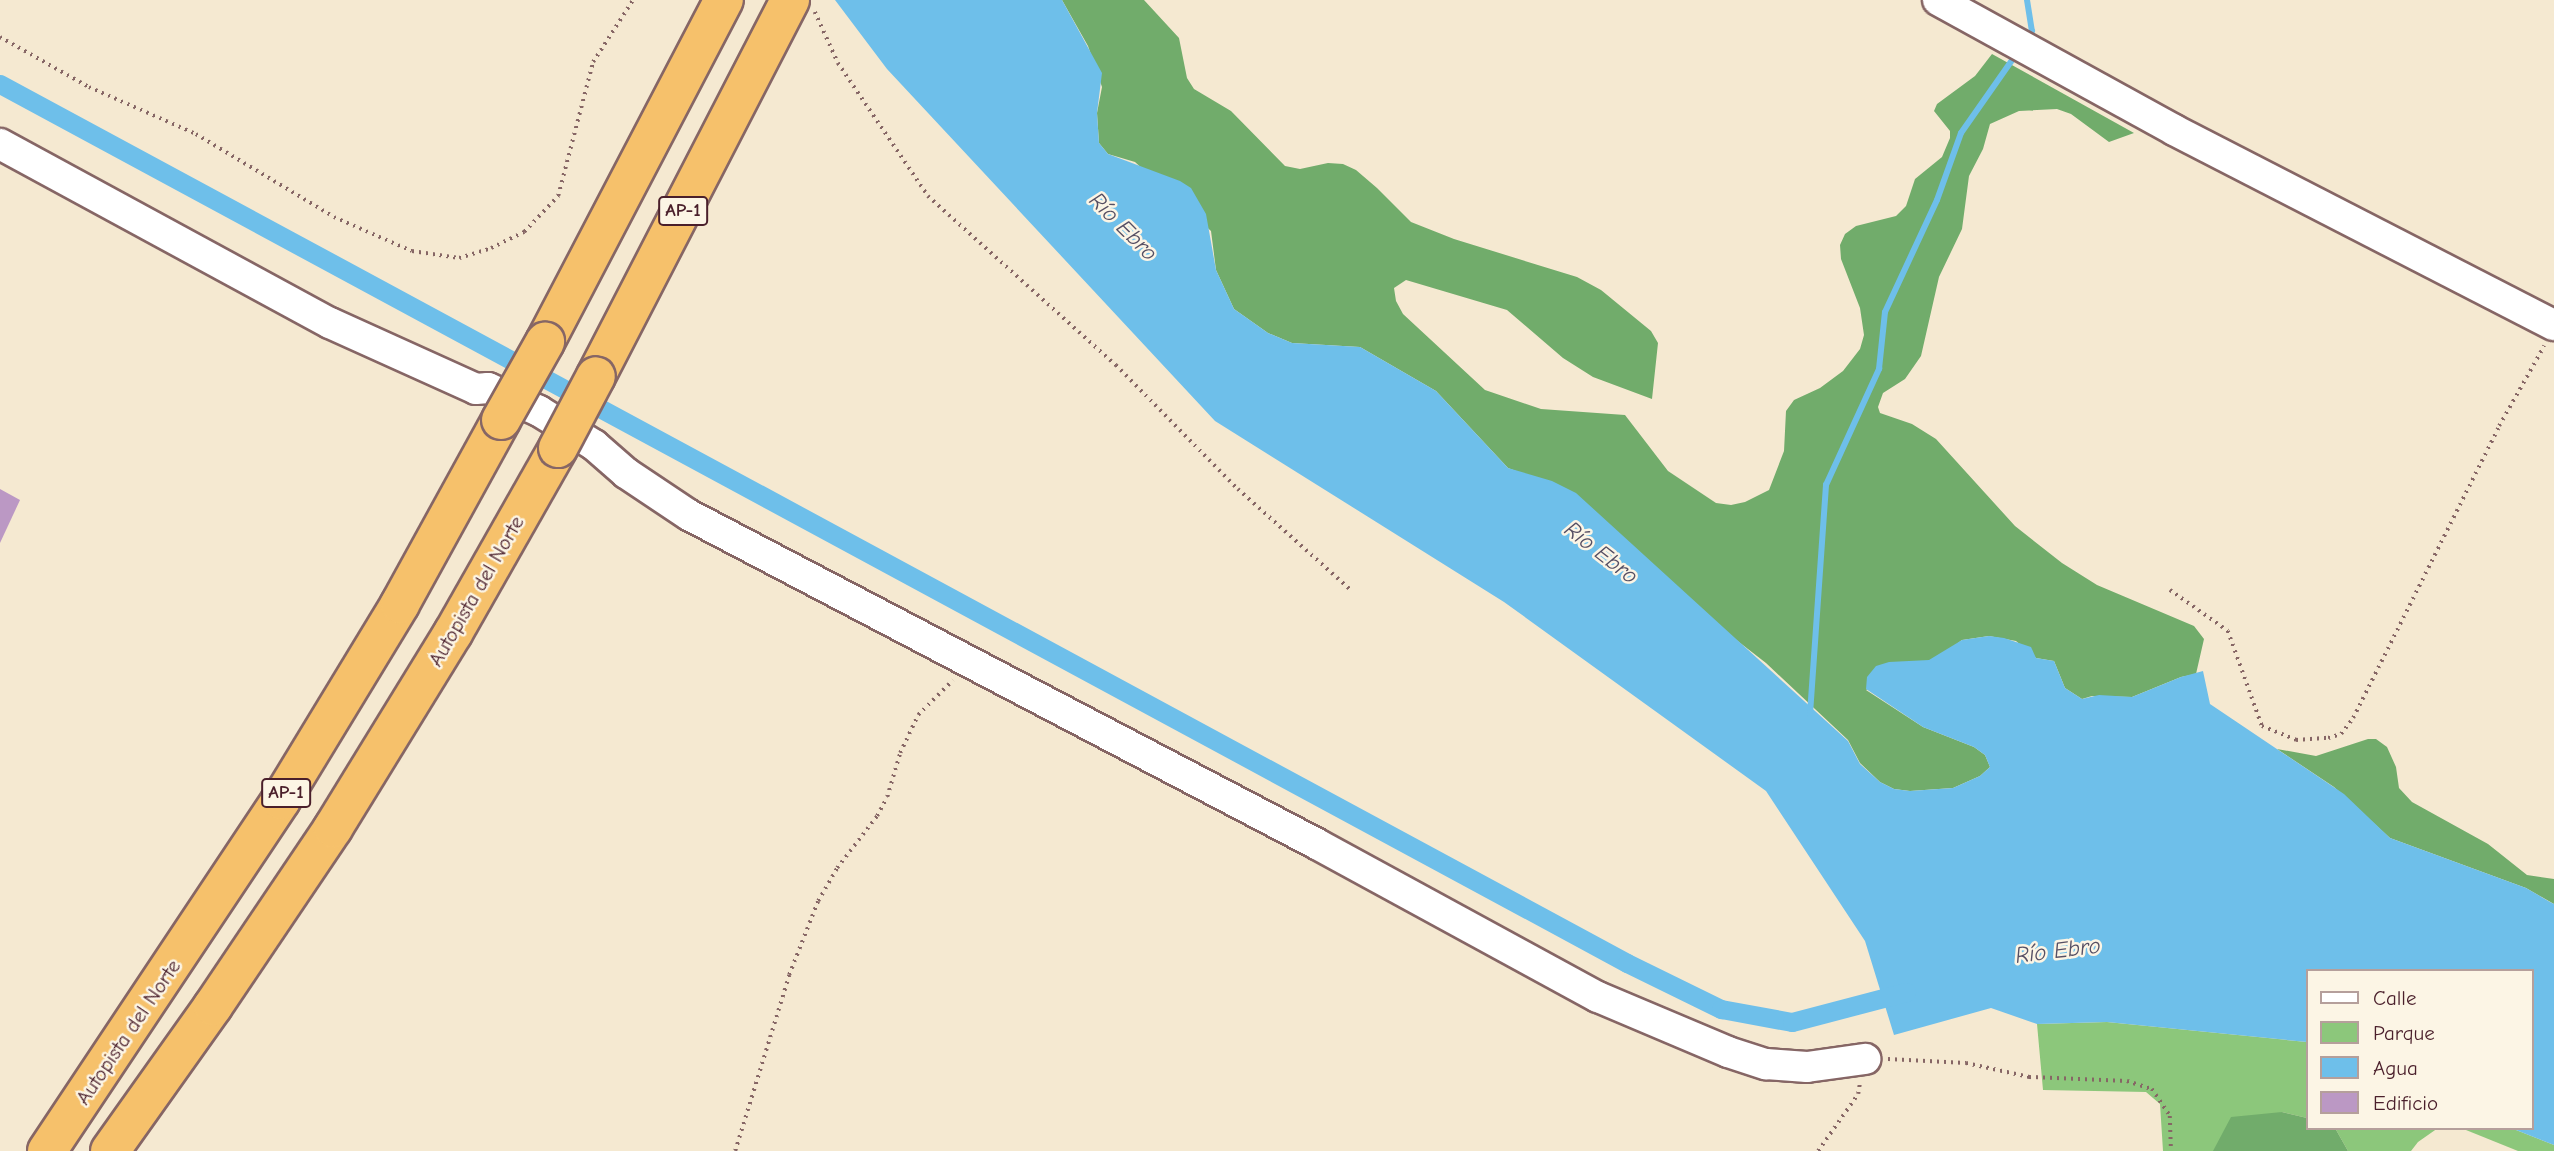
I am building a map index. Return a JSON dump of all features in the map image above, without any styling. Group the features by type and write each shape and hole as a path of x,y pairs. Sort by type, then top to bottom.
{"highway":[{"name":"Autopista del Norte","path":"110,1151 213,1006 333,828 453,633 558,448 769,46 801,3"},
{"name":"Autopista del Norte","path":"47,1151 281,800 400,604 545,342 719,12"}],"street":[{"path":"1938,0 2551,333"},
{"path":"0,144 330,323 476,388 488,388 539,411 594,445 626,473 689,515 1317,844 1598,997 1728,1052 1766,1064 1807,1067 1865,1059"}],"path":[{"path":"0,37 89,87 196,134 334,217 412,251 459,258 491,248 524,232 558,196 593,62 633,0"},
{"path":"801,3 928,196 1116,365 1238,489 1352,592"},
{"path":"2170,590 2228,631 2262,726 2296,740 2328,738 2341,734 2353,719 2499,426 2551,333"},
{"path":"735,1151 789,975 818,901 837,867 877,816 887,797 900,753 918,715 969,664"},
{"path":"1818,1151 1858,1094 1865,1059 1966,1063 2029,1077 2127,1082 2152,1089 2170,1116 2171,1151"}],"green space":[{"path":"1062,0 1144,0 1179,38 1187,78 1194,89 1231,111 1285,166 1300,169 1328,163 1343,164 1356,170 1411,222 1454,239 1577,277 1601,290 1651,331 1658,343 1652,399 1593,377 1563,358 1507,310 1406,280 1394,288 1396,301 1403,314 1485,390 1541,409 1625,415 1668,471 1716,503 1731,505 1745,502 1769,490 1784,451 1786,411 1794,400 1820,388 1843,371 1860,349 1864,335 1860,308 1841,259 1840,245 1845,234 1856,226 1896,216 1906,206 1915,179 1942,157 1950,131 1934,111 1937,104 1975,76 1992,54 2134,133 2109,142 2071,114 2057,109 2019,111 1990,124 1983,149 1969,176 1962,229 1939,277 1921,356 1905,379 1883,393 1878,407 1880,413 1912,424 1936,439 2015,526 2062,563 2097,585 2194,626 2204,639 2196,674 2181,677 2132,697 2092,696 2082,699 2065,688 2054,661 2036,658 2016,641 1989,636 1962,640 1941,656 1866,690 1923,727 1974,747 1985,755 1990,767 1980,776 1953,788 1910,791 1894,789 1880,782 1860,763 1848,740 1766,663 1521,473 1508,468 1436,391 1360,347 1292,343 1268,333 1234,309 1216,270 1211,231 1135,162 1108,154 1099,143 1097,113 1102,87 1088,46"},
{"path":"2368,739 2376,739 2387,747 2396,767 2399,788 2412,802 2488,844 2527,875 2554,879 2554,904 2526,888 2390,838 2334,787 2277,749 2316,756"},
{"path":"2107,1022 2306,1042 2306,1118 2282,1112 2214,1151 2163,1151 2160,1104 2146,1092 2043,1090 2037,1024"},
{"path":"2282,1112 2306,1118 2306,1130 2336,1130 2348,1151 2213,1151 2231,1117"},
{"path":"2336,1130 2435,1130 2418,1142 2411,1151 2348,1151"},
{"path":"2466,1130 2516,1130 2554,1145 2554,1151 2518,1151"}],"water":[{"name":"Río Ebro","path":"835,0 1062,0 1102,73 1097,113 1099,143 1108,154 1180,181 1191,188 1206,214 1216,270 1234,309 1268,333 1292,343 1360,347 1436,391 1508,468 1552,481 1576,493 1848,741 1860,764 1880,782 1894,789 1910,791 1953,788 1980,776 1990,767 1985,755 1974,747 1923,727 1866,689 1867,677 1876,666 1889,662 1929,660 1962,640 1989,636 2031,647 2036,658 2054,661 2065,688 2082,699 2099,695 2132,697 2203,671 2210,704 2344,794 2390,838 2526,888 2554,904 2554,1145 2516,1130 2533,1130 2533,969 2306,969 2306,1042 2107,1022 2037,1024 1991,1008 1894,1035 1865,941 1766,791 1504,602 1215,421 887,69"}],"building":[{"path":"0,489 20,500 0,543"}],"waterway":[{"path":"2027,0 2032,31 2027,38"},
{"path":"1810,714 1826,485 1879,369 1885,312 1937,200 1961,133 2017,53"},
{"path":"0,84 1627,963 1721,1009 1792,1022 1906,992"}]}
